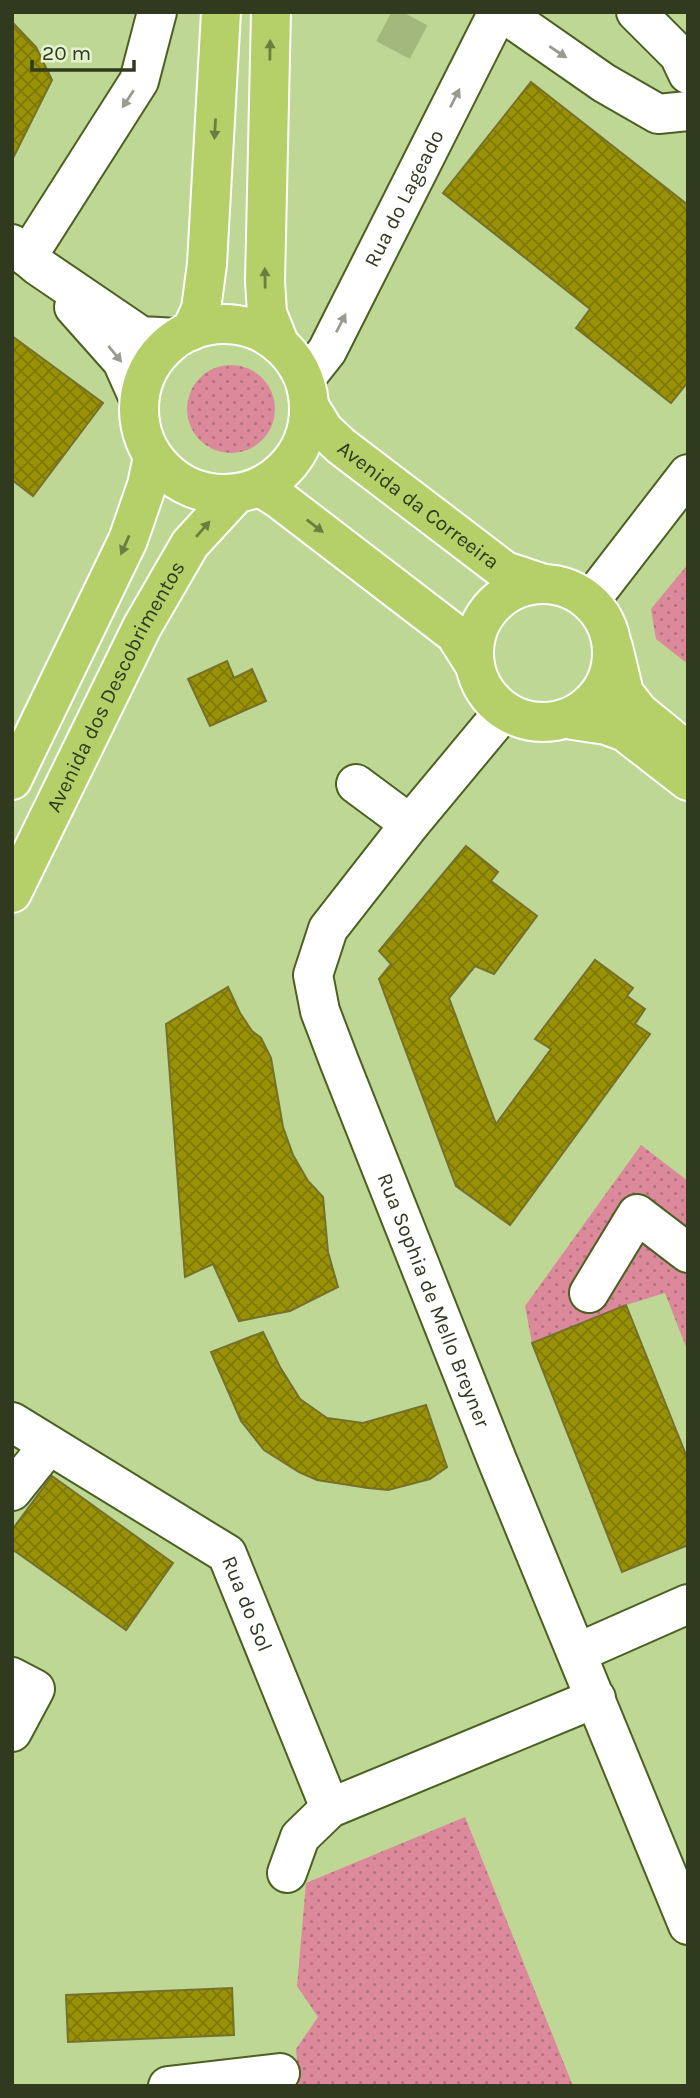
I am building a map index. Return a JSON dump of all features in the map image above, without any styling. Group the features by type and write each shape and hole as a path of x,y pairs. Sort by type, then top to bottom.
{"main road":[{"path":"184,335 201,309 207,264 221,12"},
{"path":"271,12 265,281 267,313 279,344"},
{"path":"213,324 237,325 259,331 279,344 294,360 307,393 306,431 297,454 280,473 248,490 212,494 189,487 169,475 153,457 144,439 140,419 139,399 146,376 159,355 184,335 213,324"},
{"name":"Avenida da Correeira","path":"307,393 324,430 332,438 505,572 541,583"},
{"path":"12,780 128,540 147,485 153,457"},
{"path":"248,490 279,499 455,634 474,664 485,691 504,711 519,719 536,723 566,719 606,725 625,732 688,781"},
{"name":"Avenida dos Descobrimentos","path":"12,893 142,627 190,544 248,490"},
{"path":"474,664 476,633 485,615 501,598 524,586 541,583 578,592 590,601 603,617 612,640 624,693 639,712 688,752"},
{"path":"566,719 583,711 602,690 612,668 612,640"}],"street":[{"path":"26,256 139,81 157,12"},
{"path":"500,12 604,83 658,114 688,111"},
{"name":"Rua do Lageado","path":"307,393 500,12"},
{"path":"636,12 679,55 688,74"},
{"path":"26,256 141,336 184,335"},
{"path":"26,256 122,361 139,399"},
{"path":"590,601 688,474"},
{"name":"Rua Sophia de Mello Breyner","path":"504,711 410,824 328,929 313,975 320,1011 339,1061 497,1460 688,1925"},
{"path":"356,784 410,824"},
{"path":"589,1293 636,1214 688,1253"},
{"name":"Rua do Sol","path":"12,1422 227,1554 330,1808"},
{"path":"12,1491 49,1444"},
{"path":"577,1653 688,1604"},
{"path":"12,1676 35,1689 12,1732"},
{"path":"287,1873 300,1837 330,1808 596,1698"},
{"path":"168,2086 280,2073"}],"shaded area":[{"path":"231,365 248,369 262,378 271,392 275,409 271,426 262,440 248,449 231,453 214,449 200,440 191,426 187,409 191,392 200,378 214,369"},
{"path":"688,564 688,664 656,639 651,609"},
{"path":"641,1145 688,1181 688,1352 665,1293 626,1305 532,1343 525,1306"},
{"path":"465,1817 573,2086 299,2086 296,2049 318,2017 297,1986 306,1883"}],"building":[{"path":"12,22 36,47 52,80 12,160"},
{"path":"531,82 688,205 688,382 671,403 576,328 590,309 443,193"},
{"path":"12,336 103,403 33,496 12,480"},
{"path":"227,661 234,678 252,669 266,701 210,726 188,679"},
{"path":"466,846 498,872 491,881 537,916 494,974 475,966 449,998 496,1124 551,1049 535,1039 595,960 633,988 627,996 645,1009 635,1024 650,1034 510,1225 456,1186 379,979 391,964 379,951"},
{"path":"228,987 240,1013 252,1031 261,1038 271,1058 283,1127 293,1155 308,1181 323,1197 328,1252 338,1287 290,1311 239,1321 213,1264 185,1277 166,1024"},
{"path":"626,1305 688,1460 688,1545 622,1572 532,1343"},
{"path":"263,1332 300,1399 327,1418 363,1423 426,1405 447,1467 430,1479 388,1490 317,1480 264,1450 241,1421 211,1352"},
{"path":"52,1476 173,1563 126,1630 12,1549 12,1530"},
{"path":"232,1988 234,2035 68,2042 66,1995"}],"tunnel":[{"path":"393,50 413,12"}]}
